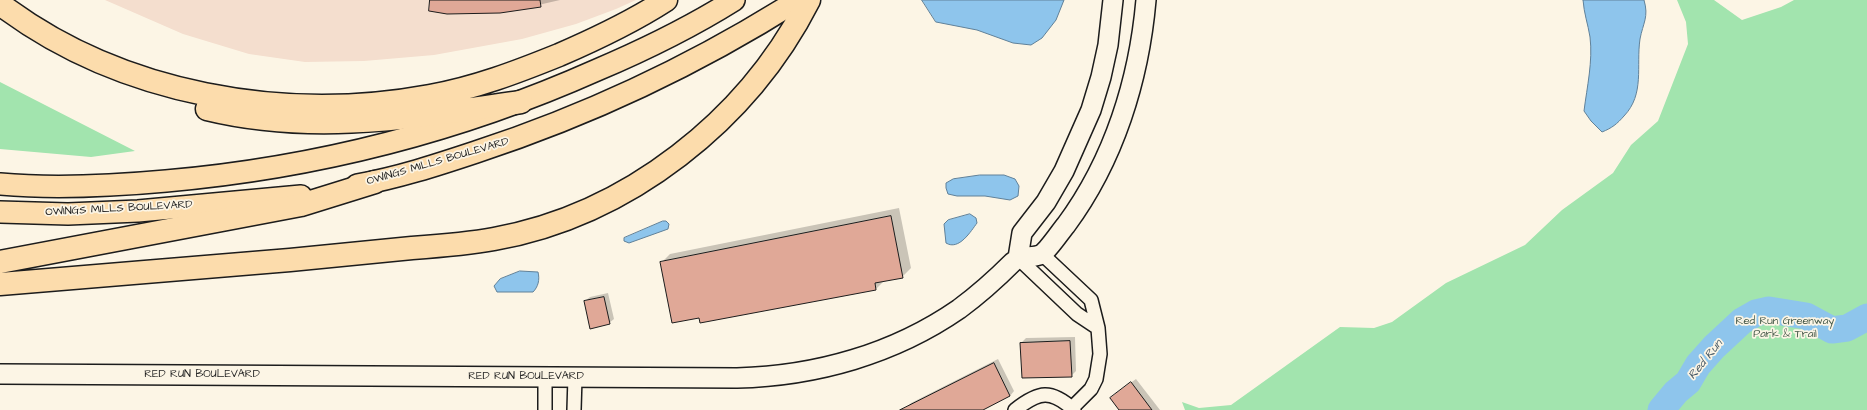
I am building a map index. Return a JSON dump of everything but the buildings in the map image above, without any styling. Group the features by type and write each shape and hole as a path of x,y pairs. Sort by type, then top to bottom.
{"highway":[{"path":"0,4 43,32 70,47 137,75 203,93 235,99 272,104 332,106 393,102 430,96 504,76 604,35 648,12 666,0"},
{"path":"0,284 470,243 522,233 552,223 601,203 623,191 663,167 690,147 735,104 761,75 809,0"},
{"path":"0,18 25,36 117,82 177,102 243,116 312,123 340,123 393,120 522,102"},
{"path":"0,262 301,205 375,182"}],"main road":[{"path":"0,184 89,186 208,177 327,158 410,138 522,102 580,78 657,42 734,0"},
{"name":"OWINGS MILLS BOULEVARD","path":"0,212 68,214 138,211 293,197 375,182 517,139 612,100 713,50 798,0"},
{"path":"1113,0 1108,45 1101,77 1091,110 1064,171 1046,202 1022,233 1018,258 1042,254 1083,200 1110,146 1121,119 1136,68 1142,39 1146,0"},
{"name":"RED RUN BOULEVARD","path":"0,374 758,378 794,374 832,366 874,353 929,328 974,297 1018,258"}],"street":[{"path":"1015,410 1026,401 1043,394 1051,394 1057,397 1072,409 1091,389 1096,379 1100,354 1098,328 1091,300 1042,254"},
{"path":"1018,258 1077,314 1098,328"},
{"path":"545,377 545,410"},
{"path":"574,410 575,377"}],"shaded area":[{"path":"105,0 636,0 576,24 522,39 434,55 364,61 305,62 249,54 183,34"}],"green space":[{"name":"Red Run Greenway Park & Trail","path":"1677,0 1714,0 1742,20 1781,7 1794,0 1867,0 1867,410 1185,410 1182,402 1199,408 1231,405 1340,327 1374,328 1392,322 1446,283 1525,245 1562,210 1613,173 1631,145 1658,121 1688,44 1686,22"},
{"path":"0,82 135,151 91,157 0,149"}],"water":[{"path":"922,0 1064,0 1056,20 1042,38 1031,45 1013,43 977,30 936,22"},
{"path":"1583,0 1644,0 1646,11 1640,39 1638,79 1635,98 1631,107 1617,124 1602,132 1584,111 1591,46"},
{"path":"980,175 1004,175 1015,179 1019,186 1018,196 1010,200 985,196 957,196 948,194 946,183 953,179"},
{"path":"970,214 976,218 977,223 968,235 960,242 955,244 951,245 946,243 944,224 948,220"},
{"path":"666,221 669,224 668,229 629,243 624,241 624,238"},
{"path":"520,271 538,272 538,283 533,292 497,292 494,286 500,279"}],"waterway":[{"name":"Red Run","path":"1661,410 1676,392 1688,382 1698,365 1714,347 1742,321 1756,313 1769,310 1806,316 1832,330 1847,328 1867,317"}]}
